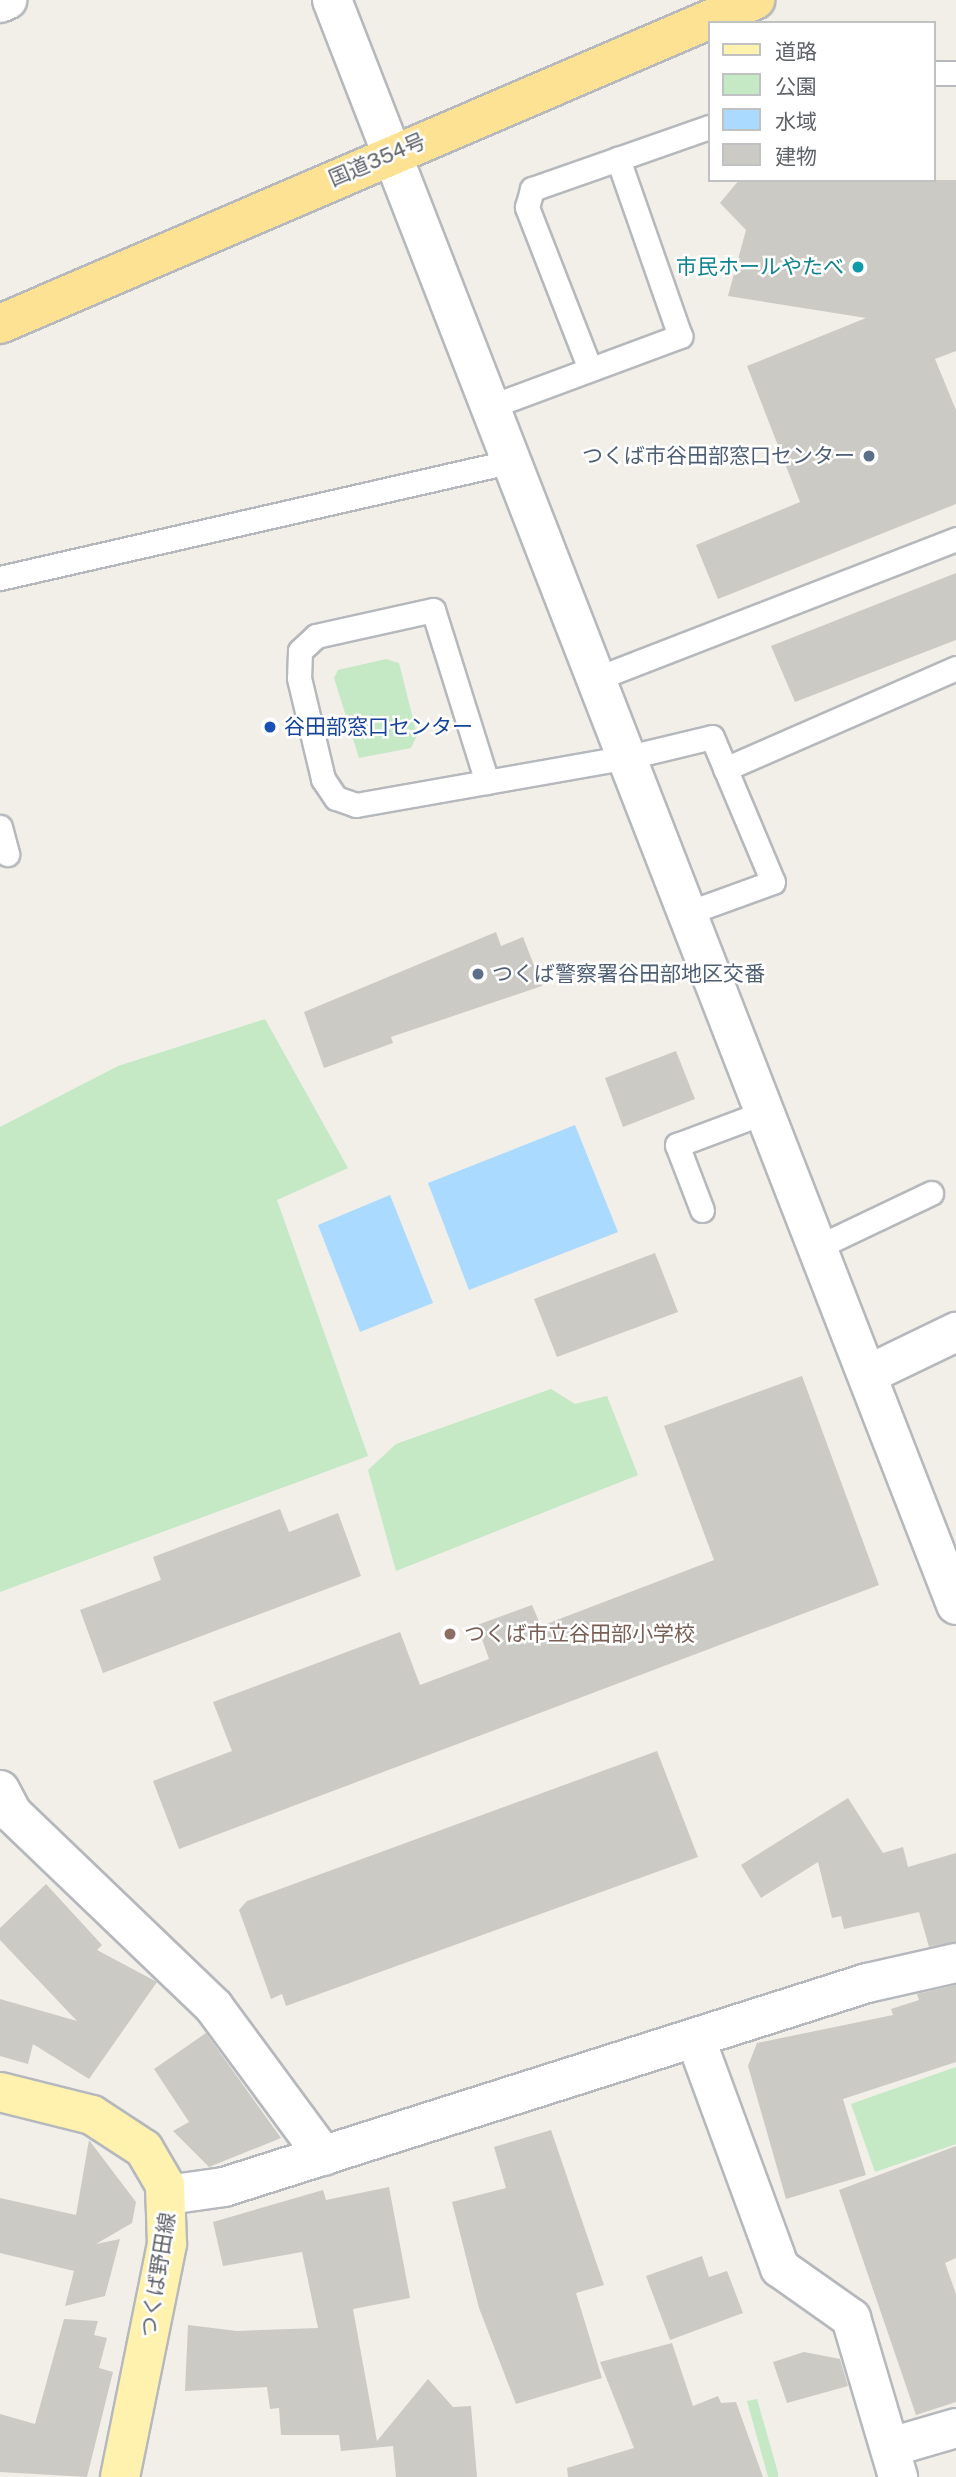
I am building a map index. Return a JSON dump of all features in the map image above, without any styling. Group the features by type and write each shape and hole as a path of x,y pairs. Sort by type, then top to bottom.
{"highway":[{"name":"国道354号","path":"0,324 393,153 755,0"}],"main road":[{"name":"つくば野田線","path":"0,2092 92,2115 126,2135 152,2160 168,2195 164,2265 120,2477"}],"street":[{"path":"0,3 7,0"},
{"path":"332,0 768,1111 956,1605"},
{"path":"869,1374 956,1332"},
{"path":"0,1790 13,1814 214,2007 324,2156"},
{"path":"168,2195 224,2187 696,2040 867,1983 956,1963"},
{"path":"696,2040 780,2268 851,2318 895,2462 956,2428"}],"lane":[{"path":"935,73 956,73"},
{"path":"590,369 527,207 533,189 708,127"},
{"path":"492,406 680,336 618,159"},
{"path":"0,578 513,461"},
{"path":"598,678 956,539"},
{"path":"487,782 433,610 316,636 300,651 299,678 323,779 336,797 356,805 487,782 629,757 712,737 773,882 690,912"},
{"path":"725,769 956,668"},
{"path":"0,827 7,854"},
{"path":"702,1210 677,1145 768,1111"},
{"path":"820,1246 931,1193"}],"green space":[{"path":"386,659 399,663 417,735 411,748 359,758 334,678 338,670"},
{"path":"265,1019 348,1168 277,1200 368,1456 0,1592 0,1127 118,1066"},
{"path":"551,1389 575,1404 607,1396 638,1475 396,1571 368,1470 396,1444"},
{"path":"956,2067 956,2144 875,2172 851,2104"},
{"path":"757,2399 778,2477 768,2477 747,2401"}],"water":[{"path":"575,1125 618,1232 469,1290 428,1183"},
{"path":"390,1195 433,1303 360,1332 318,1225"}],"building":[{"path":"956,180 956,351 935,359 956,410 956,504 718,599 696,545 800,502 747,366 866,318 728,296 746,230 720,203 737,182"},
{"path":"956,573 956,640 795,702 771,646"},
{"path":"496,932 501,946 523,937 542,986 391,1037 393,1043 324,1068 304,1012"},
{"path":"676,1051 695,1099 623,1127 605,1078"},
{"path":"655,1253 678,1312 557,1357 534,1299"},
{"path":"802,1376 879,1585 179,1849 153,1781 232,1751 213,1702 400,1632 420,1685 489,1659 477,1625 532,1605 541,1626 714,1560 664,1426"},
{"path":"280,1509 289,1532 338,1513 361,1576 103,1673 80,1610 161,1580 153,1557"},
{"path":"657,1751 698,1857 286,2006 282,1994 271,1999 239,1910 247,1901"},
{"path":"848,1798 883,1853 903,1847 908,1867 956,1853 956,1942 929,1947 919,1912 844,1929 841,1916 832,1918 818,1862 761,1898 741,1865"},
{"path":"46,1884 102,1945 97,1950 157,1982 89,2079 33,2044 28,2064 0,2056 0,1999 77,2021 0,1940 0,1928"},
{"path":"956,1985 956,2062 843,2099 866,2175 786,2199 748,2066 757,2043 893,2015 891,2009 919,2000 917,1994"},
{"path":"206,2033 281,2138 209,2167 173,2131 189,2122 154,2069"},
{"path":"551,2130 604,2285 576,2293 602,2378 516,2404 479,2308 452,2202 506,2188 494,2147"},
{"path":"89,2140 136,2202 132,2223 96,2244 120,2239 105,2296 65,2306 74,2271 0,2253 0,2198 76,2215"},
{"path":"956,2146 956,2258 945,2263 956,2294 956,2402 916,2415 839,2190"},
{"path":"389,2187 410,2298 353,2309 377,2441 428,2379 453,2407 471,2406 477,2477 396,2477 393,2446 341,2451 339,2435 281,2435 279,2408 270,2409 267,2387 185,2391 188,2325 237,2331 318,2328 302,2252 223,2266 213,2222 323,2190 326,2200"},
{"path":"702,2256 709,2277 727,2271 743,2313 670,2340 646,2276"},
{"path":"64,2319 98,2321 94,2335 107,2338 99,2368 113,2372 87,2477 0,2472 0,2414 35,2424"},
{"path":"672,2343 693,2406 718,2396 721,2403 736,2402 763,2477 568,2477 567,2468 634,2448 600,2362"},
{"path":"804,2352 840,2359 848,2386 787,2403 773,2362"}],"place":[{"name":"市民ホールやたべ","path":"858,267"},
{"name":"つくば市谷田部窓口センター","path":"869,456"},
{"name":"谷田部窓口センター","path":"270,727"},
{"name":"つくば警察署谷田部地区交番","path":"478,974"},
{"name":"つくば市立谷田部小学校","path":"450,1634"}]}
